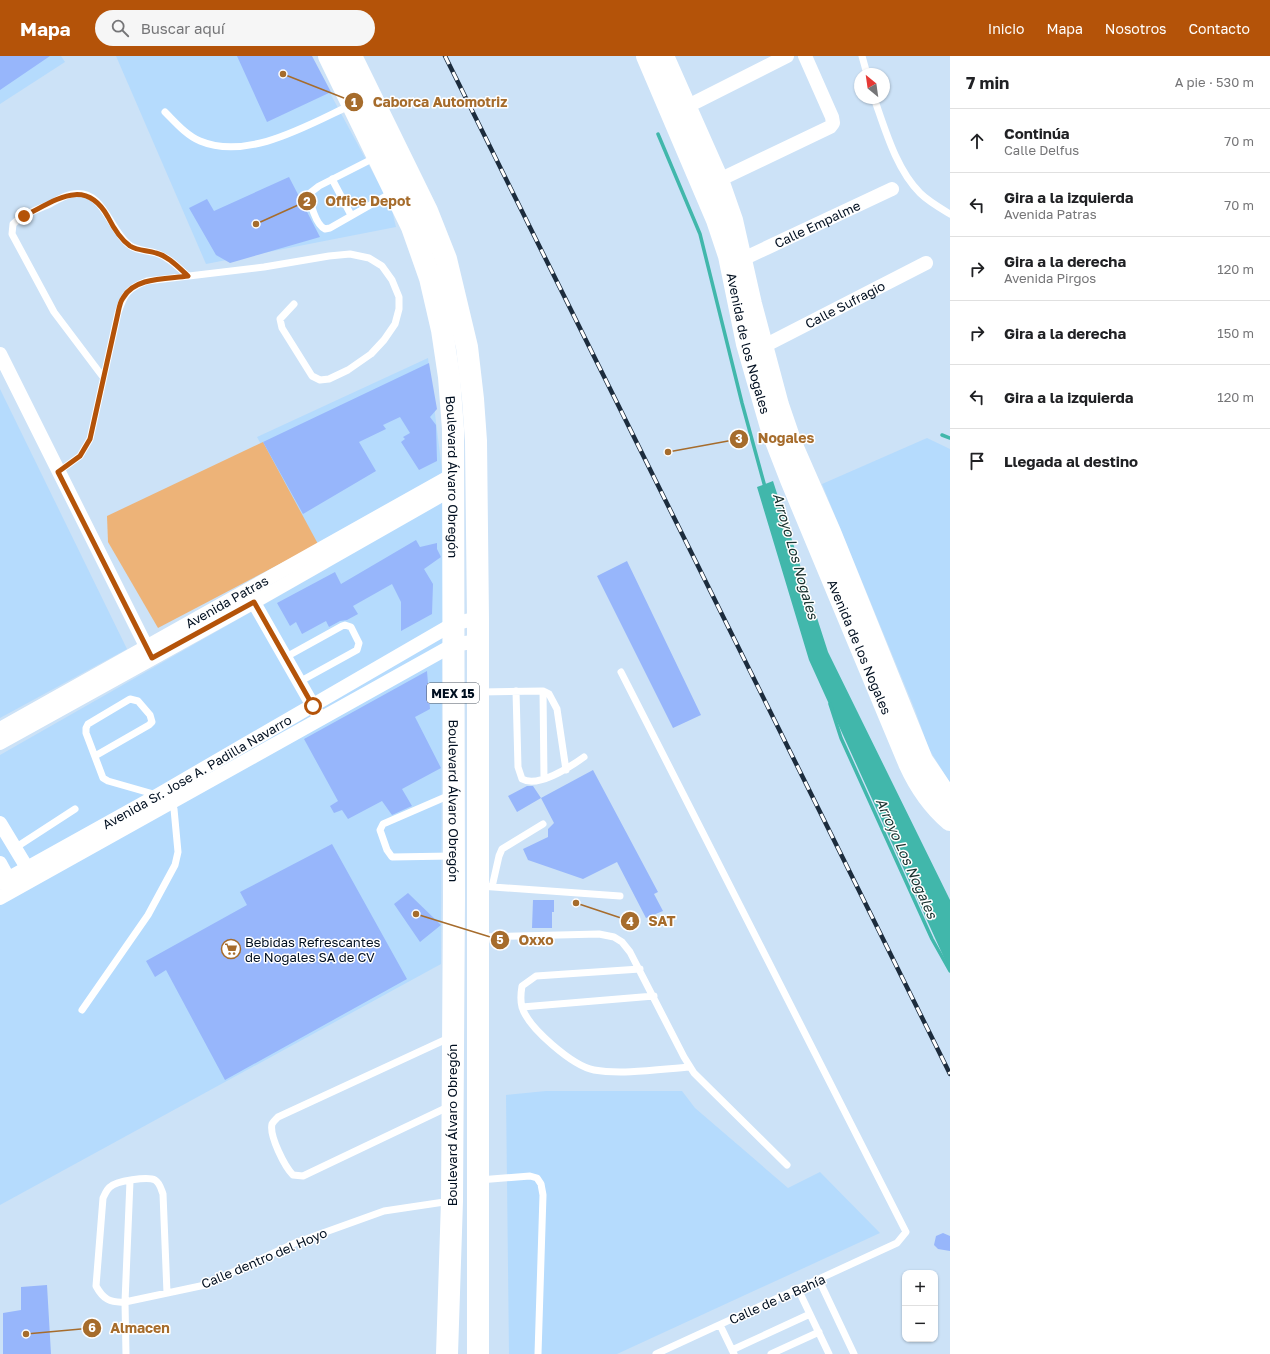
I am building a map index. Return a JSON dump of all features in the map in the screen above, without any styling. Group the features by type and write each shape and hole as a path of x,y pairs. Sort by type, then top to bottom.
{"highway":[{"name":"Boulevard Álvaro Obregón","path":"329,56 415,234 430,278 442,330 449,377 454,429 453,1104 452,1201 447,1354"},
{"name":"Boulevard Álvaro Obregón","path":"351,56 427,211 446,258 467,347 476,441 478,798 485,886 478,930 478,1354"},
{"path":"478,798 472,822 466,836 453,856 465,875 470,888 478,930"}],"main road":[{"name":"Avenida de los Nogales","path":"646,56 716,220 728,256 746,344 757,386 790,480 908,764 917,782 941,814 950,821"},
{"name":"Avenida de los Nogales","path":"664,56 719,180 733,220 779,405 792,443 831,532 923,760 950,800"}],"street":[{"path":"686,107 787,56"},
{"path":"719,180 826,130 833,123 830,112 804,56"},
{"name":"Calle Empalme","path":"743,260 892,189"},
{"name":"Calle Sufragio","path":"764,346 926,263"},
{"path":"1,359 149,653"},
{"name":"Avenida Patras","path":"0,743 149,653 454,481"},
{"path":"251,596 320,719"},
{"name":"Avenida Sr. Jose A. Padilla Navarro","path":"0,898 8,884 31,874 172,802 320,719 478,618"},
{"name":"Avenida Sr. Jose A. Padilla Navarro","path":"31,874 158,795 313,706 453,635 478,641"},
{"name":"Avenida Patras","path":"0,729 149,653"},
{"path":"0,823 31,874"},
{"path":"0,863 8,884"}],"lane":[{"path":"862,56 865,68"},
{"path":"165,112 185,131 199,141 218,146 242,146 268,141 292,133 353,104"},
{"path":"876,104 892,145 909,179 920,193 950,214"},
{"path":"378,156 332,179 314,189 310,193 318,224 325,229 395,191"},
{"path":"332,179 351,215"},
{"path":"103,377 54,312 12,234 13,224 24,216 73,194 86,195 92,197 99,203 119,235 129,245 139,250 156,253 166,258 188,276"},
{"path":"58,472 80,456 90,439 103,377 123,297 134,286 147,281 264,268 350,254 369,258 382,266 392,280 399,297 399,309 395,324 384,340 371,354 341,373 329,379 320,380 312,376 282,328 280,319 294,304"},
{"path":"286,658 342,626 345,625 351,627 359,643 357,650 299,682"},
{"name":"Calle de la Bahía","path":"621,672 904,1226 906,1234 897,1243 820,1280 656,1354"},
{"path":"516,691 519,774 525,781 544,778 566,770 584,758"},
{"path":"478,692 543,691 549,694 552,697 557,709 566,770"},
{"path":"543,691 544,778"},
{"path":"82,1010 148,915 175,865 178,852 172,802 158,795 108,781 100,773 86,733 88,724 130,699 138,701 150,715 152,722 95,756"},
{"path":"453,856 392,857 387,850 380,830 383,824 454,793"},
{"path":"15,848 75,810"},
{"path":"543,824 502,849 485,886 620,896"},
{"path":"478,930 599,934 614,937 622,942 640,968 690,1067 786,1165"},
{"path":"640,968 536,976 522,986 522,1007 532,1026 581,1065 594,1070 638,1071 690,1067"},
{"path":"522,1007 654,996"},
{"path":"452,1036 278,1117 272,1123 272,1131 286,1167 293,1176 303,1176 453,1104"},
{"path":"477,1180 530,1176 537,1178 541,1184 543,1195 538,1354"},
{"path":"125,1302 114,1302 106,1299 100,1295 96,1286 104,1198 109,1187 130,1181 150,1178 156,1181 163,1194 168,1293"},
{"path":"126,1354 125,1302 130,1181"},
{"name":"Calle dentro del Hoyo","path":"125,1302 205,1285 295,1243 384,1211 452,1201"},
{"path":"820,1280 854,1354"},
{"path":"798,1290 829,1354"},
{"path":"720,1325 733,1352 810,1314"},
{"path":"771,1354 818,1332"}],"shaded area":[{"path":"0,56 61,56 65,62 0,104"},
{"path":"116,56 310,56 391,206 396,227 206,264"},
{"path":"428,358 446,502 442,663 441,964 0,1205 0,755 328,568 257,437"},
{"path":"0,389 127,649 0,718"},
{"path":"927,438 950,449 950,783 929,749 915,710 822,484"},
{"path":"263,442 318,544 158,628 108,542 107,516"},
{"path":"546,1091 682,1091 695,1108 788,1188 820,1172 880,1233 617,1354 509,1354 506,1095"}],"water":[{"name":"Arroyo Los Nogales","path":"773,481 828,652 950,900 950,971 809,660 757,487"}],"building":[{"path":"0,56 50,56 0,90"},
{"path":"237,56 312,56 331,92 267,122"},
{"path":"289,177 320,237 230,263 216,255 189,208 207,199 214,211"},
{"path":"429,363 437,409 430,417 436,425 437,461 419,470 401,442 405,439 403,437 410,433 400,417 383,425 386,429 359,442 376,471 303,514 263,442"},
{"path":"416,540 420,547 437,543 437,549 441,557 424,569 433,584 432,614 401,631 401,602 392,584 353,606 358,614 329,627 326,621 302,634 296,622 290,626 277,603 335,572 341,584"},
{"path":"627,561 701,715 673,728 597,576"},
{"path":"427,671 430,709 415,717 441,768 402,789 412,806 392,815 382,801 348,819 342,810 334,813 330,806 338,801 304,739"},
{"path":"593,770 658,892 654,894 663,911 646,918 617,862 583,879 528,860 523,849 548,837 548,829 554,823 541,798"},
{"path":"527,786 533,786 541,798 517,812 508,796"},
{"path":"332,844 407,979 225,1080 166,970 155,977 146,961 247,905 240,892"},
{"path":"408,893 441,925 420,942 394,904"},
{"path":"533,900 554,900 552,928 532,928"},
{"path":"943,1233 950,1236 950,1251 938,1249 934,1245 936,1236"},
{"path":"47,1285 51,1354 3,1354 3,1313 21,1310 21,1287"}],"waterway":[{"name":"Arroyo Los Nogales","path":"658,134 700,234 742,403 765,487"},
{"path":"942,435 950,438"},
{"name":"Arroyo Los Nogales","path":"830,704 841,738 932,939 950,971"}],"railway":[{"path":"445,56 950,1074"}],"place":[{"name":"Caborca Automotriz","path":"283,74"},
{"name":"Office Depot","path":"256,224"},
{"name":"Nogales","path":"668,452"},
{"name":"SAT","path":"576,903"},
{"name":"Oxxo","path":"416,914"},
{"name":"Bebidas Refrescantes de Nogales SA de CV","path":"231,949"},
{"name":"Almacen","path":"26,1334"}],"route":[{"path":"24,216 73,194 92,197 99,203 119,235 129,245 139,250 156,253 166,258 188,276 147,281 134,286 123,297 118,313 90,439 80,456 58,472 152,658 254,602 313,706"}]}
